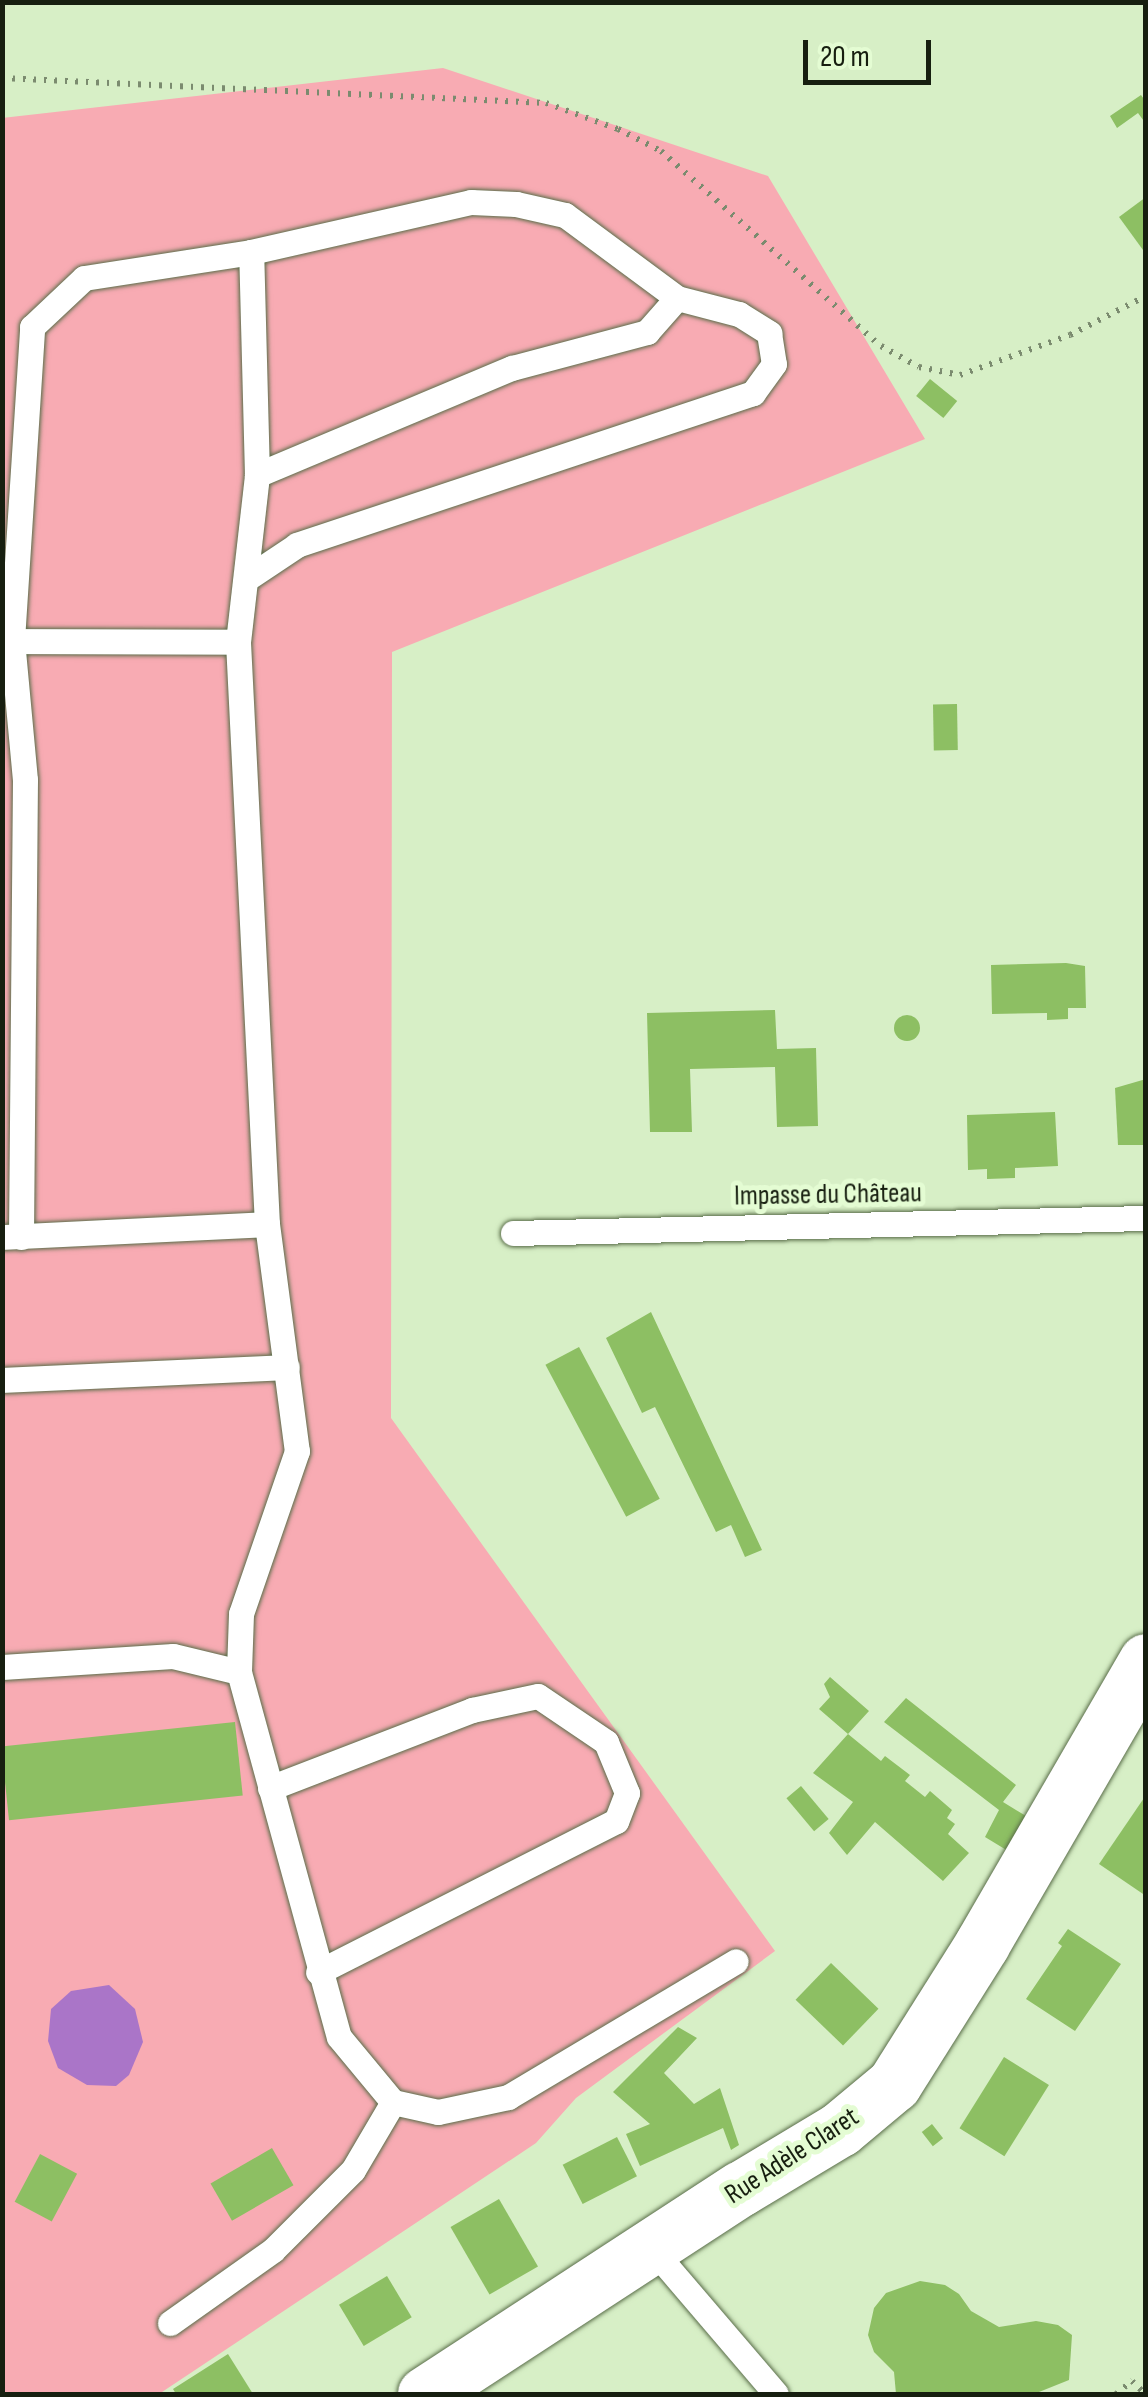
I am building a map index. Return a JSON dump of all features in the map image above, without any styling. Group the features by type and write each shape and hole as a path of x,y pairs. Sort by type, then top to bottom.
{"street":[{"name":"Rue Adèle Claret","path":"425,2394 653,2250 740,2189 840,2129 894,2084 982,1944 1146,1660"}],"lane":[{"path":"249,577 296,545 753,393 774,364 768,333 739,314 677,298 566,215 516,204 471,202 251,252 84,278 32,327 7,641 24,780 12,1237 266,1224"},
{"path":"251,252 258,475 249,577 238,642 266,1224 298,1450 241,1614 239,1672 318,1972 340,2037 393,2102 438,2112 508,2097 736,1961"},
{"path":"258,475 512,368 648,332 677,298"},
{"path":"7,641 238,642"},
{"name":"Impasse du Château","path":"512,1232 1146,1218"},
{"path":"2,1380 287,1368"},
{"path":"2,1667 173,1656 239,1672"},
{"path":"270,1788 472,1710 538,1696 606,1742 627,1793 616,1820 318,1972"},
{"path":"170,2324 273,2250 353,2170 393,2102"},
{"path":"653,2250 776,2394"}],"path":[{"path":"1116,2394 1132,2381 1145,2394"}],"shaded area":[{"path":"443,68 768,176 925,439 392,652 391,1418 775,1951 576,2098 536,2143 159,2394 3,2394 2,118"},
{"path":"109,1985 135,2009 143,2042 129,2075 116,2086 87,2085 58,2068 48,2041 51,2009 71,1991"}],"building":[{"path":"1141,95 1146,102 1146,124 1138,113 1117,128 1110,116"},
{"path":"1146,197 1146,248 1143,250 1119,217"},
{"path":"930,379 957,401 943,418 916,396"},
{"path":"933,704 957,704 958,750 934,750"},
{"path":"991,965 1085,966 1086,1008 1068,1008 1068,1019 1047,1020 1047,1013 992,1014"},
{"path":"775,1010 777,1049 816,1048 818,1126 777,1127 775,1067 690,1069 692,1132 650,1132 647,1013"},
{"path":"907,1015 916,1019 920,1028 916,1037 907,1041 898,1037 894,1028 898,1019"},
{"path":"1146,1079 1146,1145 1118,1145 1115,1088"},
{"path":"1055,1112 1058,1166 1015,1168 1015,1178 987,1179 987,1169 968,1170 967,1115"},
{"path":"651,1312 762,1550 745,1557 731,1525 716,1532 655,1407 642,1413 606,1338"},
{"path":"579,1347 660,1499 626,1517 545,1365"},
{"path":"830,1677 869,1711 848,1734 819,1709 830,1697 824,1684"},
{"path":"906,1698 1016,1785 1003,1802 1026,1816 1008,1851 985,1837 999,1810 884,1722"},
{"path":"235,1722 243,1796 9,1820 2,1746"},
{"path":"848,1734 881,1761 885,1756 910,1775 905,1781 925,1797 930,1791 952,1810 947,1818 955,1824 948,1834 969,1853 943,1881 875,1822 847,1855 829,1833 853,1802 813,1773"},
{"path":"801,1786 829,1819 814,1831 786,1798"},
{"path":"1146,1795 1146,1896 1099,1864"},
{"path":"1068,1929 1121,1964 1075,2031 1026,1999 1062,1946 1058,1943"},
{"path":"831,1963 878,2009 843,2046 796,2000"},
{"path":"678,2027 697,2038 664,2073 694,2104 720,2088 739,2145 731,2150 723,2128 640,2166 626,2134 650,2124 613,2092"},
{"path":"1004,2057 1049,2085 1004,2156 959,2128"},
{"path":"932,2124 943,2138 933,2146 922,2132"},
{"path":"617,2137 637,2176 583,2204 563,2165"},
{"path":"272,2148 294,2185 232,2221 211,2184"},
{"path":"40,2154 77,2174 52,2221 15,2202"},
{"path":"499,2199 538,2267 490,2295 451,2227"},
{"path":"387,2276 412,2317 364,2346 339,2305"},
{"path":"920,2281 945,2285 959,2294 971,2311 999,2327 1036,2321 1058,2325 1072,2335 1069,2380 1034,2394 896,2394 894,2372 874,2352 868,2335 874,2308 886,2293"},
{"path":"228,2354 253,2394 176,2394 173,2389"}]}
